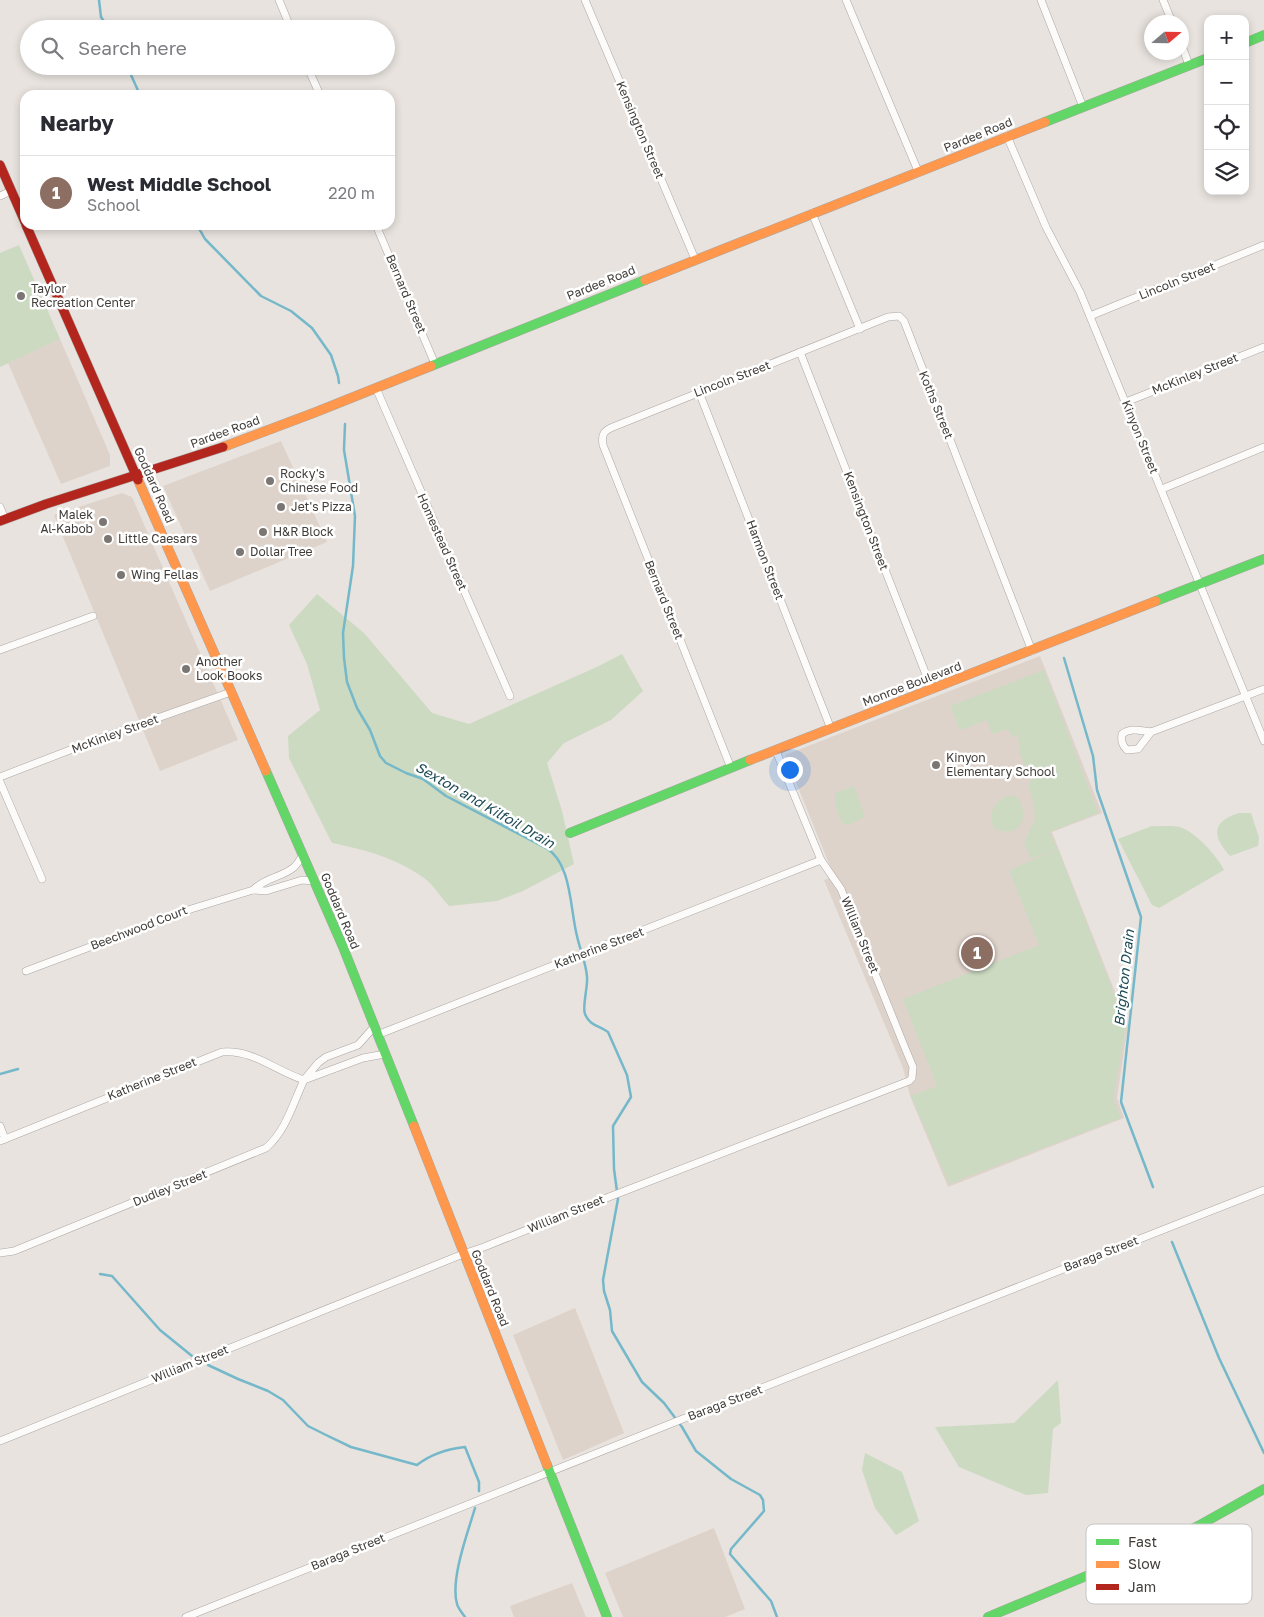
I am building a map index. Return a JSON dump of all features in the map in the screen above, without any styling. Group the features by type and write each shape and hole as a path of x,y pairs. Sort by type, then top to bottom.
{"main road":[{"path":"1249,42 1264,36"},
{"name":"Pardee Road","path":"3,520 136,474 234,443 376,388 695,259 1204,59"},
{"name":"Goddard Road","path":"0,165 20,209"},
{"name":"Goddard Road","path":"29,230 342,947 607,1617"},
{"name":"Monroe Boulevard","path":"570,834 731,768 1264,559"},
{"path":"1202,1524 1264,1489"},
{"path":"988,1617 1086,1577"}],"street":[{"path":"279,0 287,20"},
{"name":"Kensington Street","path":"585,0 695,259"},
{"path":"846,0 918,172"},
{"path":"1041,0 1083,107"},
{"path":"1163,0 1169,15"},
{"path":"1187,60 1189,65"},
{"path":"311,75 318,90"},
{"name":"Kinyon Street","path":"1007,136 1046,227 1080,292 1264,741"},
{"path":"0,196 12,191"},
{"path":"812,214 860,329"},
{"name":"Bernard Street","path":"378,230 436,364"},
{"name":"Lincoln Street","path":"1090,316 1264,245"},
{"name":"Koths Street","path":"860,329 891,315 899,316 904,321 1032,651"},
{"name":"Lincoln Street","path":"604,432 699,392 860,329"},
{"name":"McKinley Street","path":"1126,402 1264,346"},
{"name":"Kensington Street","path":"800,352 932,690"},
{"name":"Homestead Street","path":"376,388 510,696"},
{"name":"Harmon Street","path":"699,392 831,729"},
{"name":"Bernard Street","path":"604,432 603,445 731,768"},
{"path":"1162,489 1264,447"},
{"path":"0,507 3,520"},
{"path":"0,650 93,616"},
{"path":"1152,732 1264,689"},
{"name":"McKinley Street","path":"0,777 231,692"},
{"path":"776,751 821,860"},
{"path":"0,782 42,879"},
{"name":"Beechwood Court","path":"252,890 261,882 295,867 303,855"},
{"name":"Katherine Street","path":"3,1140 222,1052 247,1054 291,1076 304,1080 318,1062 336,1052 358,1045 376,1031 592,951 821,860"},
{"name":"William Street","path":"0,1442 463,1254 904,1083 912,1078 913,1067 841,889 821,860"},
{"name":"Beechwood Court","path":"26,971 191,908 252,890 266,891 302,880 314,882"},
{"path":"304,1080 363,1058 385,1054"},
{"name":"Dudley Street","path":"0,1253 14,1251 266,1148 280,1133 304,1080"},
{"path":"0,1126 3,1140"},
{"name":"Baraga Street","path":"186,1617 1264,1190"}],"shaded area":[{"path":"60,339 110,455 110,466 61,484 8,363"},
{"path":"281,441 327,542 210,591 163,486"},
{"path":"122,493 132,497 238,740 160,771 54,515"},
{"path":"1040,656 1102,813 1052,832 1128,1025 1117,1098 1124,1118 948,1187 910,1096 903,1068 824,880 834,876 785,755"},
{"path":"575,1308 624,1433 563,1460 513,1335"},
{"path":"714,1528 745,1609 725,1617 623,1617 605,1573"},
{"path":"572,1583 586,1617 514,1617 510,1606"}],"green space":[{"name":"Taylor Recreation Center","path":"19,245 60,339 0,367 0,253"},
{"path":"317,594 364,633 432,713 469,724 622,654 643,691 611,720 564,743 547,763 562,811 574,864 523,891 497,901 449,906 429,882 407,867 383,856 332,843 289,758 288,736 320,710 307,664 289,625"},
{"path":"1044,670 1098,813 1050,832 1057,849 1031,859 1024,843 1035,819 1034,805 1028,785 1034,776 1030,767 1029,769 1026,767 1018,750 1021,748 1017,738 1020,737 1019,735 1012,737 1008,729 992,734 987,720 961,730 950,706"},
{"path":"854,786 865,817 848,825 842,823 836,808 835,793"},
{"path":"1006,796 1014,796 1019,799 1023,814 1020,825 1011,831 995,829 991,819 995,806"},
{"path":"1239,813 1251,813 1259,838 1258,846 1230,856 1220,842 1217,830 1223,821"},
{"path":"1152,826 1176,826 1192,833 1211,851 1224,870 1159,908 1152,905 1118,839"},
{"path":"1058,849 1126,1025 1113,1099 1121,1118 949,1184 911,1096 937,1086 903,999 1039,945 1009,870"},
{"path":"1058,1380 1061,1423 1053,1429 1048,1493 1026,1495 959,1467 935,1427 1014,1423"},
{"path":"865,1453 902,1472 919,1521 896,1535 875,1508 862,1470"}],"waterway":[{"name":"Sexton and Kilfoil Drain","path":"99,0 103,20"},
{"name":"Sexton and Kilfoil Drain","path":"131,75 138,90"},
{"name":"Sexton and Kilfoil Drain","path":"200,230 205,239 261,296 291,311 312,328 331,355 339,383"},
{"name":"Sexton and Kilfoil Drain","path":"345,424 344,450 355,516 353,566 343,633 347,682 380,756 386,763 423,779 446,796 546,848 555,855 561,864 569,888 578,941 586,972 584,1011 592,1023 608,1032 627,1075 631,1097 613,1126 614,1169 618,1199 603,1280 604,1291 610,1310 612,1331 642,1382 664,1403 682,1427 696,1451 731,1479 760,1495 763,1500 764,1511 731,1549 730,1554 771,1601 777,1617"},
{"name":"Brighton Drain","path":"1064,658 1093,756 1097,790 1141,917 1121,1102 1153,1187"},
{"path":"0,1074 18,1069"},
{"name":"Brighton Drain","path":"1172,1242 1219,1358 1264,1453"},
{"path":"100,1274 112,1276 160,1330 192,1356"},
{"path":"208,1365 268,1391 283,1400 308,1426 351,1447 417,1465 440,1453 465,1447 479,1482 479,1491"},
{"path":"465,1617 457,1604 455,1594 456,1582 461,1556 475,1508"}],"traffic: fast":[{"path":"1249,41 1264,35"},
{"path":"1045,122 1204,60"},
{"path":"431,366 645,280"},
{"path":"1156,601 1264,559"},
{"path":"570,833 750,760"},
{"path":"266,771 343,947 414,1126"},
{"path":"547,1465 607,1617"},
{"path":"1202,1524 1264,1489"},
{"path":"988,1617 1086,1576"}],"traffic: slow":[{"path":"645,280 1045,122"},
{"path":"223,447 431,366"},
{"path":"138,480 266,771"},
{"path":"750,760 1156,601"},
{"path":"414,1126 547,1465"}],"traffic: jam":[{"path":"0,165 20,211"},
{"path":"28,230 138,480"},
{"path":"0,521 46,504 223,447"}],"place":[{"name":"Taylor Recreation Center","path":"21,296"},
{"name":"Rocky's Chinese Food","path":"270,481"},
{"name":"Jet's Pizza","path":"281,507"},
{"name":"Malek Al-Kabob","path":"103,522"},
{"name":"H&R Block","path":"263,532"},
{"name":"Little Caesars","path":"108,539"},
{"name":"Dollar Tree","path":"240,552"},
{"name":"Wing Fellas","path":"121,575"},
{"name":"Another Look Books","path":"186,669"},
{"name":"Kinyon Elementary School","path":"936,765"},
{"name":"West Middle School","path":"977,953"}]}
